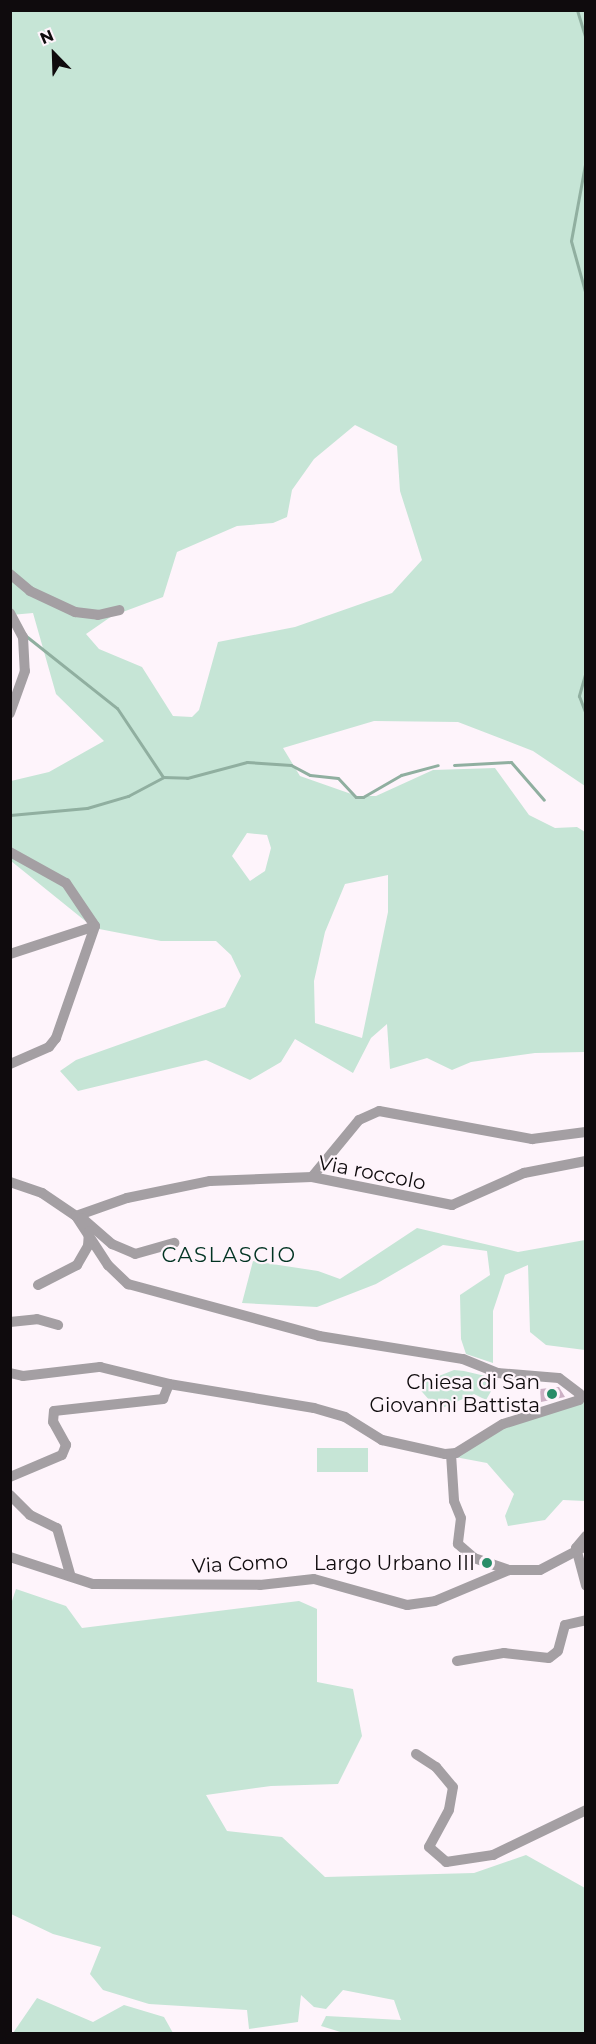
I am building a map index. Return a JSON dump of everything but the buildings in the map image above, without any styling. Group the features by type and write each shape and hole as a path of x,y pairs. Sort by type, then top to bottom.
{"street":[{"path":"10,574 30,591 75,612 98,615 118,610"},
{"path":"10,613 23,637 25,671 10,713"},
{"path":"10,852 66,883 95,926"},
{"path":"10,954 95,926"},
{"path":"10,1064 49,1047 56,1038 95,926"},
{"path":"312,1177 359,1120 379,1111 532,1139 585,1132"},
{"name":"Via roccolo","path":"76,1216 127,1198 210,1181 312,1177 452,1205 524,1173 585,1161"},
{"path":"10,1182 42,1193 76,1216 93,1224 112,1244 135,1254 174,1243"},
{"path":"10,1373 23,1376 100,1367 169,1384 315,1408 345,1417 382,1440 451,1454 503,1424 574,1402 583,1394 559,1378 496,1373 463,1359 319,1335 128,1284 108,1265 89,1230 76,1216"},
{"path":"38,1286 77,1265 88,1246 89,1230"},
{"path":"10,1322 37,1319 58,1325"},
{"path":"10,1477 62,1455 66,1445 55,1425 54,1411 163,1399 169,1384"},
{"path":"451,1454 454,1501 461,1518 457,1540 474,1558 509,1570"},
{"path":"10,1495 30,1515 57,1528 70,1575"},
{"path":"585,1536 581,1547 585,1586"},
{"name":"Via Como","path":"10,1557 93,1584 113,1586 260,1585 314,1579 407,1605 435,1601 509,1570 540,1570 581,1547"},
{"path":"457,1662 504,1653 549,1658 558,1652 565,1625 585,1620"},
{"path":"416,1754 436,1767 453,1787 449,1810 429,1847 446,1862 493,1855 585,1810"}],"green space":[{"path":"11,11 585,11 585,786 533,751 458,722 374,721 283,748 300,776 357,796 376,796 433,770 495,768 529,815 555,828 577,827 585,832 585,1052 535,1053 471,1062 452,1070 427,1058 390,1069 387,1024 371,1038 353,1073 295,1039 281,1062 250,1080 206,1060 78,1091 60,1071 76,1060 225,1007 241,976 231,955 216,941 161,941 94,928 11,861 11,781 49,772 104,741 56,694 33,613 11,615","holes":["355,425 397,446 400,491 422,560 392,593 295,627 218,642 199,710 192,717 173,716 142,667 99,649 86,634 112,616 163,597 177,552 237,526 273,523 287,517 292,490 314,459","247,833 267,835 271,848 265,871 250,881 232,856","388,875 388,912 362,1038 315,1023 314,981 325,932 345,884"]},
{"path":"417,1228 518,1252 585,1240 585,1350 546,1345 530,1332 528,1265 505,1275 493,1311 493,1363 466,1354 461,1339 460,1295 490,1275 487,1251 443,1245 376,1284 317,1307 242,1303 253,1261 318,1271 340,1279"},
{"path":"454,1370 498,1379 486,1400 474,1394 438,1410 416,1385"},
{"path":"585,1402 585,1501 563,1500 545,1520 508,1526 505,1516 514,1494 487,1463 455,1457 505,1426"},
{"path":"317,1448 368,1448 368,1472 317,1472"},
{"path":"16,1589 66,1606 82,1628 299,1601 317,1609 317,1682 353,1689 362,1736 338,1784 271,1786 206,1795 227,1831 282,1837 325,1877 474,1873 526,1855 585,1888 585,2033 347,2034 321,2026 326,2016 401,2020 394,2000 343,1990 326,2009 314,2007 301,1995 298,2022 249,2029 247,2010 149,2004 103,1990 90,1974 101,1947 53,1934 11,1914 10,1607"},
{"path":"37,1998 93,2022 124,2005 164,2017 173,2033 13,2033"}],"waterway":[{"path":"577,10 586,40"},
{"path":"586,159 571,241 586,295"},
{"path":"26,636 117,708 163,777 187,778 247,762 291,765 310,775 338,778 356,797 363,797 401,775 438,765"},
{"path":"586,671 579,696 586,714"},
{"path":"454,765 511,762 544,800"},
{"path":"10,815 87,808 128,796 163,777"}],"place":[{"name":"Chiesa di San Giovanni Battista","path":"552,1394"},
{"name":"Largo Urbano III","path":"487,1563"}],"district":[{"name":"CASLASCIO","path":"229,1255"}]}
